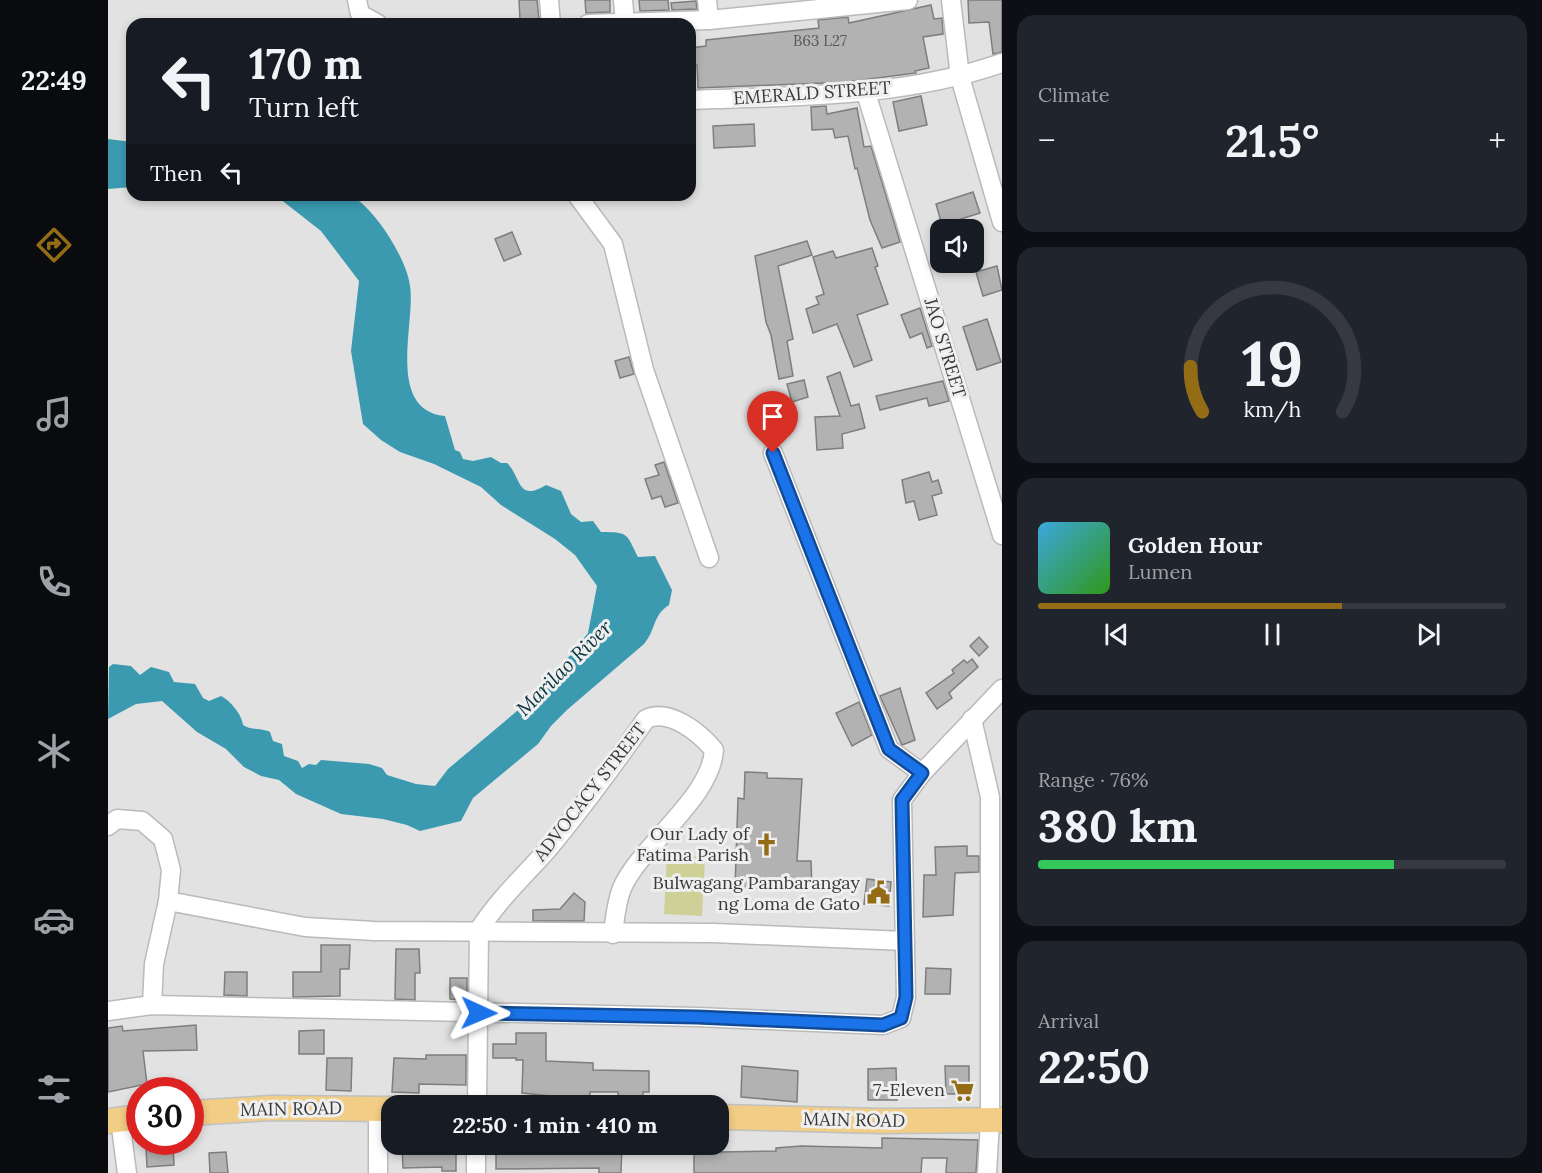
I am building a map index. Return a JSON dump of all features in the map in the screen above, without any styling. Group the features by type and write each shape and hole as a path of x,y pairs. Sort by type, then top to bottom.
{"main road":[{"name":"MAIN ROAD","path":"204,1112 271,1108 381,1108"},
{"name":"MAIN ROAD","path":"729,1117 883,1121 996,1120"}],"street":[{"path":"357,0 360,14 367,18"},
{"path":"549,0 550,18"},
{"path":"623,0 625,18"},
{"path":"706,0 709,20"},
{"path":"696,20 788,7 908,0"},
{"path":"951,0 960,77 1002,222"},
{"name":"EMERALD STREET","path":"696,100 866,93 960,77 1002,63"},
{"name":"JAO STREET","path":"866,93 1002,535"},
{"path":"581,201 612,244 644,370 709,558"},
{"path":"773,453 889,749 922,773"},
{"path":"108,1011 152,1005 697,1017 883,1025 901,1018 906,997 902,800 922,773 1002,689"},
{"name":"ADVOCACY STREET","path":"479,930 493,908 547,849 601,784 646,719 657,714 669,717 705,740 714,750 713,765 674,823 636,867 623,887 616,910 613,934"},
{"path":"972,719 990,797 997,1016 996,1120 987,1173"},
{"path":"108,826 117,819 142,821 163,839 171,870 168,901 154,964 152,1005"},
{"path":"168,901 305,927 374,931 714,933 905,941"},
{"path":"477,1095 479,930"},
{"path":"123,1119 127,1173"},
{"path":"378,1173 381,1145"},
{"path":"476,1155 476,1173"}],"green space":[{"path":"667,855 705,857 702,916 664,914"}],"water":[{"path":"108,139 126,141 126,188 108,189"},
{"name":"Marilao River","path":"283,201 360,201 380,223 408,275 411,301 407,362 409,381 415,398 427,410 445,416 455,450 460,452 463,459 473,461 491,457 501,463 507,463 525,489 537,490 546,485 561,491 571,514 581,522 593,521 601,532 626,536 638,557 655,556 672,590 669,605 660,613 644,644 568,709 551,726 538,744 473,798 461,821 420,831 383,819 341,814 296,794 279,780 261,776 244,767 226,749 197,732 162,701 136,704 108,719 109,667 113,664 131,666 140,675 151,667 169,672 174,682 195,684 203,698 209,701 221,696 225,698 238,713 243,725 270,732 273,741 282,744 284,756 298,761 302,768 309,764 316,765 321,760 369,764 382,768 387,775 416,784 435,786 448,769 542,690 588,633 597,586 575,555 555,539 501,505 481,487 434,464 400,452 381,440 363,424 351,351 359,281 321,231"}],"building":[{"path":"519,0 537,0 539,18 520,18"},
{"path":"585,0 610,0 610,12 586,13"},
{"path":"639,0 668,0 669,10 640,11"},
{"path":"968,0 1002,0 1002,52 993,54 989,22 969,23"},
{"path":"696,1 697,9 672,10 671,3"},
{"path":"931,5 934,19 942,18 943,34 923,37 929,68 915,71 916,73 847,82 698,88 696,47 706,46 706,40 819,28 818,20 848,17 849,23"},
{"path":"921,96 927,125 899,131 893,102"},
{"path":"826,106 827,114 857,108 864,147 871,146 900,242 882,248 870,220 848,136 835,138 833,129 812,130 811,107"},
{"path":"754,124 755,146 714,148 713,126"},
{"path":"973,192 980,213 961,219 940,219 936,204"},
{"path":"512,232 521,254 504,261 495,239"},
{"path":"807,241 812,255 778,266 793,339 787,341 793,376 779,379 771,335 766,322 755,256"},
{"path":"872,248 878,266 875,267 888,304 857,315 872,360 854,367 837,324 813,333 806,309 819,304 816,297 824,294 813,257 833,251 836,258"},
{"path":"997,266 1002,290 983,296 976,273 984,273 984,270"},
{"path":"920,308 932,346 927,348 922,333 910,338 901,315"},
{"path":"987,319 1001,362 977,370 963,327"},
{"path":"629,357 634,374 620,378 615,361"},
{"path":"840,372 851,406 859,404 865,428 842,434 843,448 817,450 815,417 840,416 827,377"},
{"path":"804,380 808,397 792,402 787,384"},
{"path":"943,381 949,401 929,406 927,398 880,410 876,396"},
{"path":"664,462 678,503 665,507 661,496 652,499 645,479 659,475 655,465"},
{"path":"929,472 932,482 938,480 942,493 932,496 937,515 919,520 914,501 906,503 902,480"},
{"path":"979,637 988,647 979,656 970,646"},
{"path":"972,659 978,667 949,693 952,698 937,709 926,693 954,673 952,670 964,660 967,663"},
{"path":"900,688 915,740 902,745 880,696"},
{"path":"859,702 872,735 852,746 836,713"},
{"name":"Our Lady of Fatima Parish","path":"745,772 767,773 767,778 802,779 797,861 811,861 812,888 735,888 738,798 744,799"},
{"path":"967,846 967,856 979,856 979,872 955,873 953,915 923,917 924,875 936,875 935,847"},
{"name":"Bulwagang Pambarangay ng Loma de Gato","path":"867,879 891,882 889,906 864,904"},
{"path":"574,893 585,902 584,921 533,921 533,910 560,909"},
{"path":"321,945 350,945 349,969 340,969 340,996 293,997 293,972 321,972"},
{"path":"396,949 419,949 420,973 415,973 415,1000 395,999"},
{"path":"926,968 951,969 950,994 925,994"},
{"path":"225,972 247,972 247,996 224,995"},
{"path":"450,978 467,978 467,1000 450,999"},
{"path":"196,1025 197,1050 143,1051 146,1077 126,1077 126,1088 108,1092 108,1028 122,1026 123,1031"},
{"path":"324,1030 324,1054 299,1054 299,1031"},
{"path":"516,1033 546,1033 546,1061 593,1063 593,1070 649,1071 649,1092 643,1092 643,1095 618,1095 618,1092 590,1092 590,1095 522,1093 523,1060 493,1058 493,1044 516,1044"},
{"path":"426,1055 466,1055 466,1085 419,1084 419,1093 392,1092 394,1058 426,1059"},
{"path":"327,1058 352,1058 351,1091 326,1090"},
{"path":"742,1066 798,1071 797,1102 741,1097"},
{"path":"945,1066 969,1066 969,1094 946,1094"},
{"path":"896,1068 897,1100 868,1100 868,1069"},
{"path":"882,1138 978,1140 976,1173 946,1173 947,1158 922,1158 921,1173 694,1173 694,1155 729,1155 729,1152 776,1151 776,1148 801,1146 882,1148"},
{"path":"226,1152 228,1173 210,1173 209,1153"},
{"path":"146,1155 173,1155 174,1165 147,1167"},
{"path":"402,1155 456,1155 456,1171 442,1171 442,1167 403,1168"},
{"path":"496,1155 622,1155 621,1173 599,1173 599,1168 496,1169"}],"place":[{"name":"Our Lady of Fatima Parish","path":"767,844"},
{"name":"Bulwagang Pambarangay ng Loma de Gato","path":"878,893"},
{"name":"7-Eleven","path":"963,1090"}],"route":[{"path":"479,1013 697,1017 883,1025 901,1018 906,997 902,800 922,773 889,749 773,453"}]}
